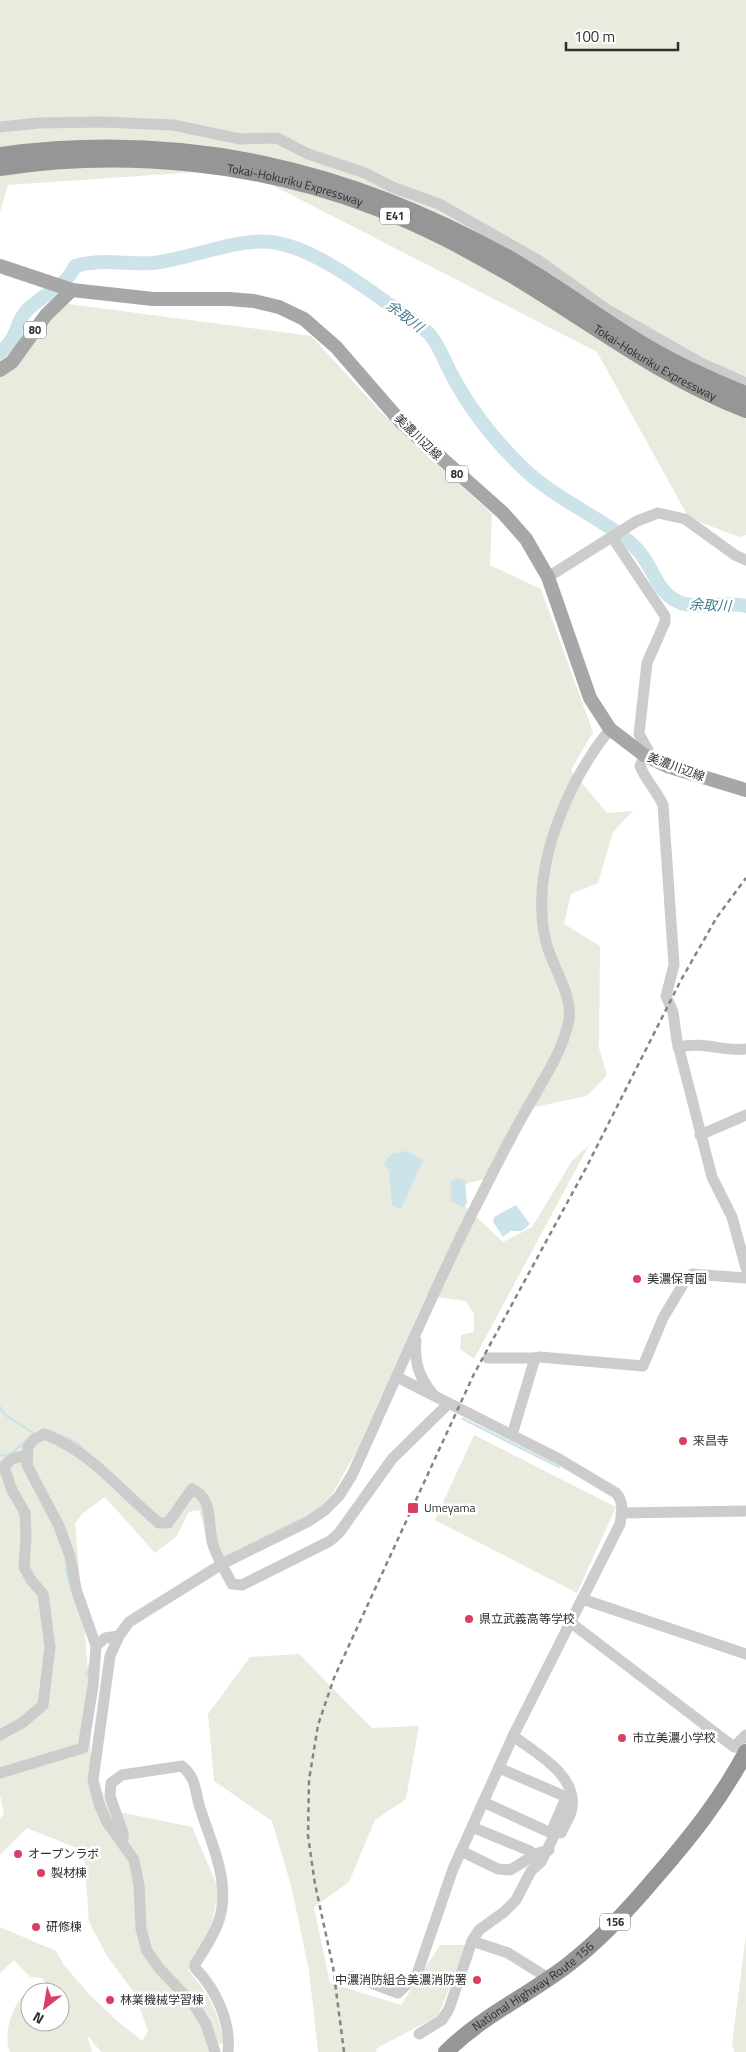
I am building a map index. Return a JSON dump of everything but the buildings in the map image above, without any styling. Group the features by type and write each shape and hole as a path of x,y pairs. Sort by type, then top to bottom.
{"highway":[{"name":"Tokai-Hokuriku Expressway","path":"0,155 62,149 128,147 175,150 277,165 334,180 416,212 469,237 521,266 644,345 686,368 746,394"},
{"name":"Tokai-Hokuriku Expressway","path":"0,168 93,160 158,162 226,169 286,180 332,192 374,207 467,250 674,377 746,410"},
{"name":"National Highway Route 156","path":"446,2052 492,2014 548,1978 587,1948 629,1908 693,1835 732,1778 746,1752"}],"main road":[{"name":"美濃川辺線","path":"0,266 63,288 154,299 229,298 254,301 279,307 304,319 336,347 401,422 503,513 526,539 548,578 590,698 610,729 644,755 667,766 746,790"},
{"name":"80","path":"0,370 12,362 63,288"}],"street":[{"path":"0,127 39,123 102,122 173,125 240,140 277,138 308,154 365,173 392,188 439,204 538,260 606,309 702,363 746,383"},
{"path":"548,578 646,516 658,513 671,514 685,519 735,555 746,560"},
{"path":"616,534 665,616 665,622 647,663 639,734 648,750 640,766 663,805 674,965 666,996 672,1012 678,1047 712,1177 732,1217 746,1268"},
{"path":"215,2052 206,2024 194,2005 159,1968 147,1951 141,1929 138,1873 134,1860 107,1822 99,1804 93,1780 105,1679 110,1656 119,1636 129,1622 222,1564 309,1521 325,1510 339,1496 352,1475 470,1217 510,1138 558,1054 565,1035 569,1017 567,1000 547,944 542,923 547,860 554,829 563,805 610,729"},
{"path":"678,1047 704,1044 738,1050 746,1049"},
{"path":"700,1135 746,1115"},
{"path":"488,1358 540,1357 643,1366 663,1318 685,1281 692,1274 746,1278"},
{"path":"416,1334 415,1355 419,1374 436,1398"},
{"path":"512,1435 535,1358"},
{"path":"352,1976 398,1993 417,1974 453,1868 513,1736 620,1524 622,1510 622,1499 616,1493 512,1435 397,1377"},
{"path":"0,1773 83,1748 93,1686 96,1646 76,1588 70,1556 59,1526 27,1465 26,1455 28,1447 33,1440 44,1434 60,1440 100,1467 159,1523 168,1522 192,1489 198,1491 208,1506 212,1542 222,1564 232,1584 242,1585 330,1541 339,1533 392,1459 448,1404"},
{"path":"0,1735 40,1710 46,1694 50,1647 43,1594 31,1580 24,1567 25,1513 11,1488 4,1466 12,1459 26,1455"},
{"path":"622,1510 746,1511"},
{"path":"582,1599 746,1654"},
{"path":"570,1622 734,1748 746,1734"},
{"path":"96,1646 105,1638 119,1636"},
{"path":"461,1851 498,1869 510,1870 538,1853 546,1852 550,1849 571,1811 572,1794 560,1772 513,1736"},
{"path":"122,1841 123,1833 110,1796 111,1782 122,1775 182,1766 193,1776 198,1802 215,1849 222,1899 220,1918 212,1936 195,1964 195,1968 207,1981 221,2011 228,2029 228,2052"},
{"path":"483,1802 552,1833 565,1800 564,1796 499,1768"},
{"path":"420,2034 442,2020 449,2009 472,1941 479,1930 504,1912 516,1900 531,1870 541,1862 560,1824 556,1821"},
{"path":"472,1827 530,1851"},
{"path":"472,1941 508,1953 548,1978"}],"shaded area":[{"path":"0,0 746,0 746,535 739,537 689,518 597,352 241,169 8,185 0,212"},
{"path":"61,303 311,336 384,415 492,514 490,565 541,589 593,732 571,770 607,813 633,811 613,832 598,883 571,894 564,924 600,946 599,1048 607,1075 587,1096 520,1110 484,1179 458,1186 456,1198 503,1242 532,1227 572,1161 589,1145 474,1359 460,1349 461,1335 474,1332 474,1314 466,1301 426,1296 357,1450 333,1493 316,1511 216,1567 199,1510 189,1512 176,1537 155,1553 105,1497 83,1513 75,1523 89,1680 91,1765 110,1810 192,1827 219,1890 209,1935 188,1970 208,1996 216,2012 221,2031 224,2043 207,2047 209,2052 101,2052 87,2035 92,2052 10,2052 7,2037 10,2019 20,2000 20,2032 70,2032 70,1982 45,1982 42,1978 30,1977 14,1960 0,1973 0,1927 56,1951 64,1965 88,1993 115,2019 142,2041 148,2031 135,1994 107,1956 89,1922 84,1851 27,1828 0,1855 0,1818 4,1814 0,1795 0,348 17,342"},
{"path":"474,1435 616,1507 577,1593 435,1520"},
{"path":"299,1654 372,1728 419,1726 406,1799 375,1820 349,1882 314,1907 330,1983 401,2005 440,1945 467,1945 438,2016 377,2048 376,2052 318,2052 309,1971 292,1889 272,1821 214,1781 208,1714 250,1657"},
{"path":"746,1935 746,2052 734,2052 732,2044"}],"water":[{"path":"407,1151 423,1160 401,1209 392,1206 389,1171 384,1163 391,1154"},
{"path":"456,1178 465,1180 467,1203 464,1207 451,1202 451,1181"},
{"path":"516,1205 530,1224 522,1231 511,1231 503,1237 493,1222 494,1217"}],"waterway":[{"name":"余取川","path":"0,352 11,341 20,320 27,310 60,285 75,266 94,262 153,263 243,243 271,242 287,245 322,260 339,270 424,329 438,346 454,379 469,403 503,448 534,478 609,527 638,550 663,590 674,600 697,606 730,604 746,606"},
{"path":"0,1407 4,1414 36,1435"},
{"path":"463,1419 559,1467"},
{"path":"51,1432 72,1440 84,1449"},
{"path":"1,1455 8,1456 26,1441"},
{"path":"66,1568 69,1582"},
{"path":"87,1676 90,1664"}],"railway":[{"path":"344,2052 333,1967 315,1884 308,1836 309,1780 318,1725 334,1678 473,1376 586,1168 681,980 717,917 746,878"}],"place":[{"name":"美濃保育園","path":"637,1279"},
{"name":"来昌寺","path":"683,1441"},
{"name":"Umeyama","path":"413,1508"},
{"name":"県立武義高等学校","path":"469,1619"},
{"name":"市立美濃小学校","path":"622,1738"},
{"name":"オープンラボ","path":"18,1854"},
{"name":"製材棟","path":"41,1873"},
{"name":"研修棟","path":"36,1927"},
{"name":"中濃消防組合美濃消防署","path":"477,1980"},
{"name":"林業機械学習棟","path":"110,2000"}]}
